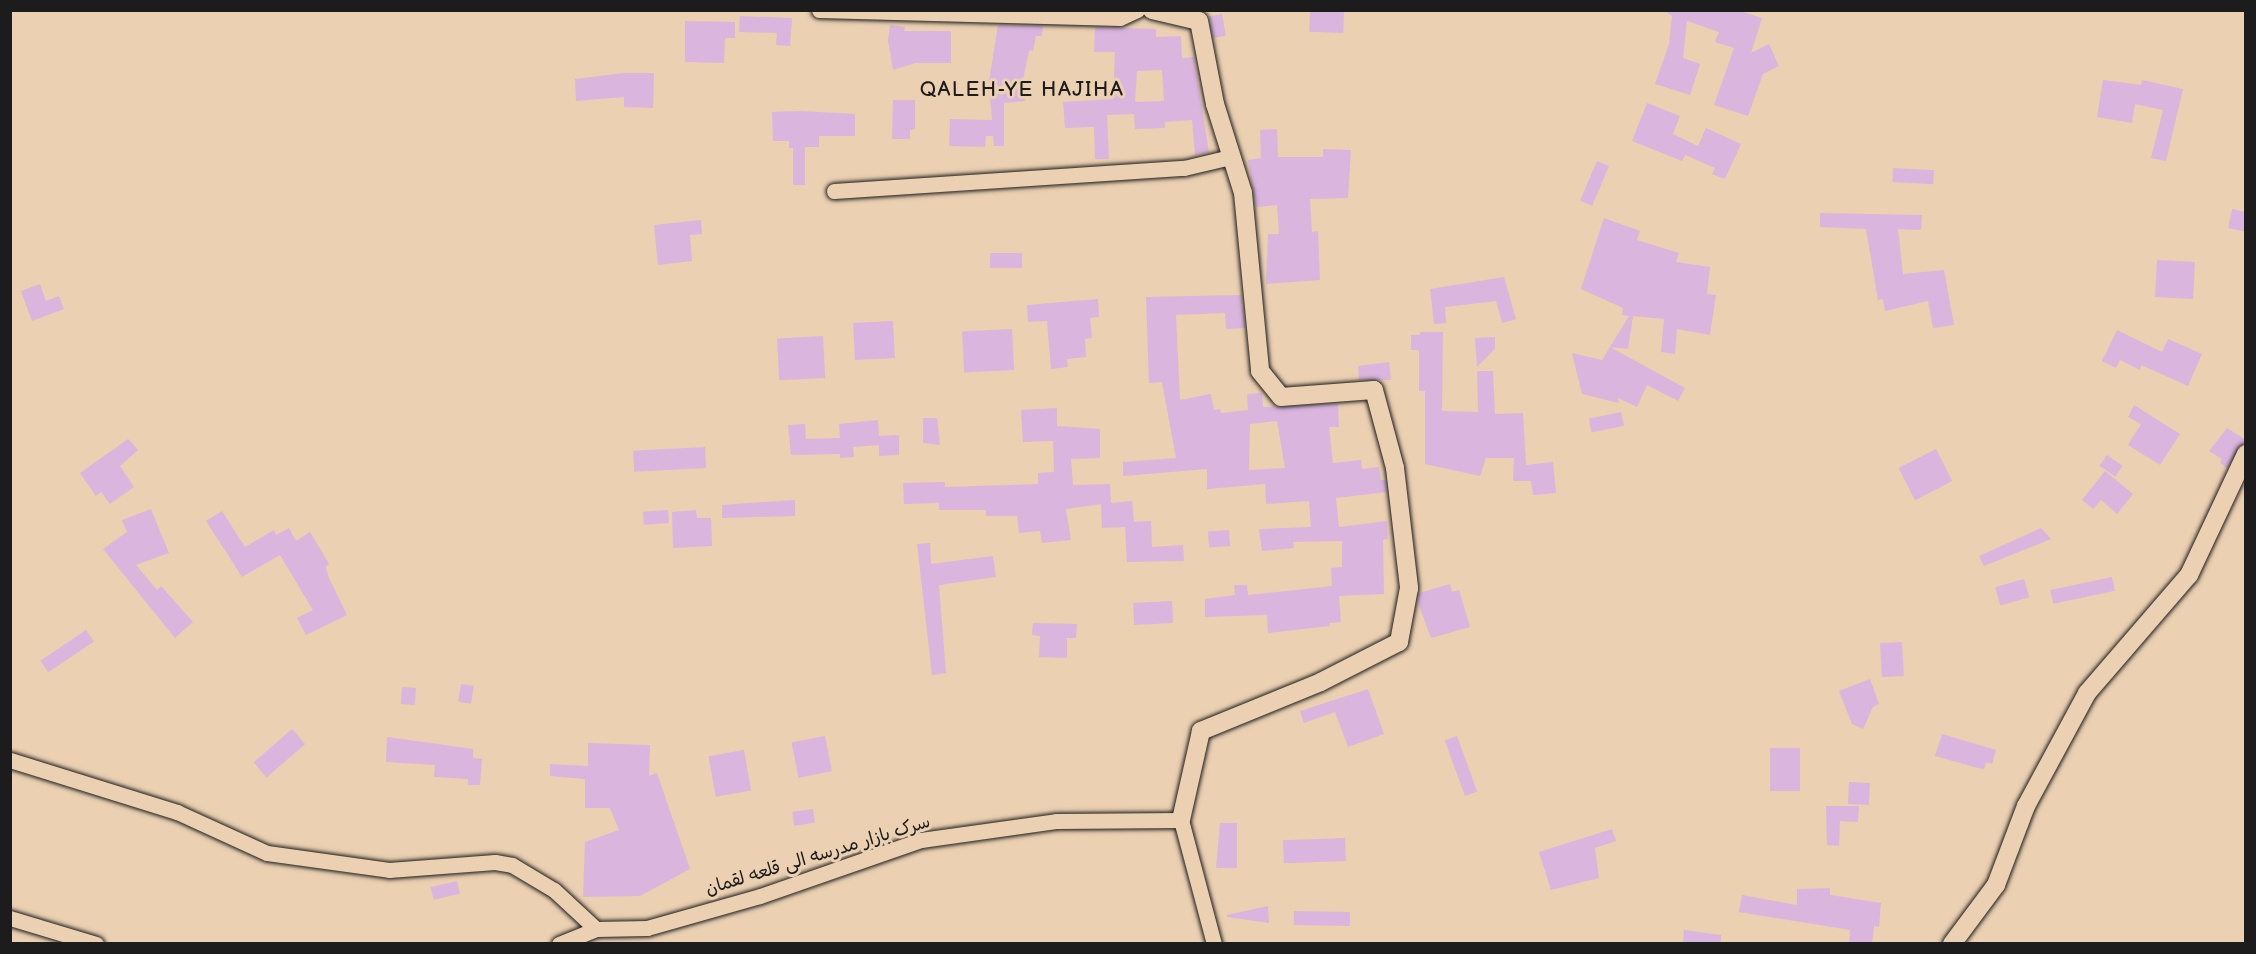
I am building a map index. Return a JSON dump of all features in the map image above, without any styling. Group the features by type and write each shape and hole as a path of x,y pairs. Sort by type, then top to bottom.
{"street":[{"path":"819,10 1120,18 1137,10"},
{"path":"1152,10 1199,21 1215,104 1242,194 1260,371 1281,397 1374,390 1395,468 1408,607 1399,642 1321,682 1201,731 1181,820 1214,944"},
{"path":"834,191 1184,168 1230,157"},
{"path":"1953,944 1996,885 2026,806 2087,693 2189,575 2246,454"},
{"path":"10,760 177,812 267,853 389,870 495,862 512,865 554,891 596,929"},
{"name":"سرک بازار مدرسه الی قلعه لقمان","path":"559,944 596,929 647,928 760,896 921,840 1056,821 1181,820"},
{"path":"10,918 96,944"}],"building":[{"path":"1310,10 1344,10 1343,33 1309,32"},
{"path":"1663,10 1737,10 1762,18 1751,53 1769,44 1779,66 1763,74 1748,116 1714,105 1734,48 1715,42 1719,32 1687,21 1683,58 1700,64 1690,95 1655,84 1669,44 1672,16"},
{"path":"1222,14 1226,36 1213,38 1209,16"},
{"path":"740,16 792,18 790,46 776,45 777,33 739,32"},
{"path":"685,21 735,22 735,38 725,38 724,63 685,62"},
{"path":"890,25 905,27 904,31 951,31 951,63 915,63 893,70 888,40"},
{"path":"998,25 1043,26 1042,36 1036,36 1033,51 1029,50 1023,80 1025,101 1004,103 1004,146 994,146 993,136 986,136 985,147 949,146 950,119 992,120 989,81"},
{"path":"1095,27 1156,29 1156,37 1181,36 1182,58 1194,57 1209,152 1195,155 1192,120 1165,122 1165,128 1135,129 1134,114 1107,115 1109,159 1095,159 1094,127 1065,128 1063,102 1113,99 1115,52 1094,52","holes":["1162,70 1164,101 1135,102 1137,71"]},
{"path":"624,73 654,73 653,108 624,107 624,97 576,101 575,79"},
{"path":"2103,80 2141,85 2142,80 2183,89 2166,161 2151,158 2163,110 2135,104 2132,123 2097,117"},
{"path":"893,100 915,100 915,129 910,130 910,139 892,139"},
{"path":"1647,103 1680,116 1673,134 1698,146 1706,128 1741,144 1725,179 1712,174 1715,168 1685,155 1682,161 1632,141"},
{"path":"772,112 855,114 855,136 819,136 819,147 805,147 805,185 793,185 793,148 789,148 789,141 773,141"},
{"path":"1277,129 1278,157 1323,157 1323,149 1351,150 1348,198 1310,199 1312,232 1318,231 1320,280 1266,284 1268,234 1279,234 1277,205 1256,207 1248,160 1261,158 1260,130"},
{"path":"1597,161 1609,166 1592,206 1580,201"},
{"path":"1893,168 1934,170 1933,184 1892,182"},
{"path":"2232,209 2246,212 2246,232 2228,228"},
{"path":"1820,213 1922,215 1921,230 1898,229 1903,274 1944,270 1954,325 1933,328 1928,301 1885,311 1883,299 1878,300 1866,229 1820,227"},
{"path":"1604,218 1640,231 1637,240 1679,253 1676,262 1710,267 1707,294 1716,295 1710,335 1677,329 1675,354 1661,352 1664,319 1633,316 1628,349 1610,347 1629,316 1622,315 1623,308 1581,289"},
{"path":"701,220 702,234 690,235 692,261 658,265 654,225"},
{"path":"990,253 1022,253 1022,268 990,268"},
{"path":"2157,260 2195,262 2193,299 2155,297"},
{"path":"1504,277 1516,319 1502,323 1496,301 1445,307 1446,323 1434,324 1430,289"},
{"path":"40,284 46,301 59,296 64,309 32,321 21,291"},
{"path":"1241,295 1245,328 1226,329 1225,313 1176,315 1180,400 1211,394 1214,410 1220,409 1221,413 1248,410 1247,394 1262,393 1263,407 1338,404 1339,427 1329,427 1333,463 1361,460 1362,469 1379,467 1381,480 1385,480 1387,492 1336,498 1339,527 1387,521 1388,539 1383,540 1384,594 1339,596 1341,622 1329,623 1330,626 1268,633 1267,615 1205,617 1205,599 1235,595 1234,585 1247,585 1248,595 1332,586 1331,568 1342,567 1342,541 1293,542 1294,548 1262,551 1259,529 1311,527 1309,501 1266,504 1265,484 1207,489 1207,469 1123,476 1123,462 1176,458 1162,382 1149,383 1146,297","holes":["1277,421 1285,468 1249,470 1250,424"]},
{"path":"1098,299 1099,317 1090,318 1092,338 1085,339 1086,357 1067,359 1068,367 1051,369 1047,321 1028,322 1027,305"},
{"path":"893,321 895,358 855,360 853,323"},
{"path":"1012,329 1014,370 964,373 962,332"},
{"path":"2117,330 2162,352 2168,339 2202,354 2188,386 2141,365 2140,370 2120,360 2116,368 2102,361"},
{"path":"1420,332 1443,332 1442,411 1478,412 1477,371 1493,371 1495,414 1523,413 1526,465 1553,462 1556,493 1533,495 1531,481 1513,481 1514,458 1486,458 1480,476 1425,464 1425,391 1419,391 1419,350 1411,350 1411,335 1420,335"},
{"path":"823,336 825,378 779,380 777,338"},
{"path":"1495,337 1495,349 1477,367 1475,338"},
{"path":"1610,347 1685,388 1678,401 1647,385 1637,407 1618,398 1619,403 1582,394 1572,353 1602,360"},
{"path":"1389,362 1391,380 1359,380 1358,366"},
{"path":"2134,405 2180,434 2160,465 2128,445 2141,424 2128,417"},
{"path":"1057,408 1057,426 1100,429 1100,458 1071,459 1073,485 1110,484 1111,503 1132,501 1134,522 1151,521 1152,547 1183,545 1184,561 1127,562 1125,527 1102,528 1101,504 1066,509 1071,540 1042,543 1040,531 1019,533 1017,516 986,516 986,510 939,510 939,503 904,504 903,483 945,482 945,487 1038,484 1038,473 1054,472 1053,441 1023,442 1021,410"},
{"path":"1621,412 1624,426 1592,433 1589,419"},
{"path":"923,418 937,418 940,445 923,443"},
{"path":"878,420 879,436 899,435 899,455 879,456 879,445 853,447 854,457 840,458 840,454 791,455 788,425 805,424 806,439 840,438 839,424"},
{"path":"2227,428 2246,440 2227,468 2220,463 2222,459 2209,451"},
{"path":"128,439 138,450 120,466 134,487 110,504 101,492 96,496 80,473"},
{"path":"705,447 706,468 634,472 633,451"},
{"path":"1936,449 1952,481 1915,500 1899,468"},
{"path":"2107,455 2123,466 2115,477 2100,466"},
{"path":"2105,471 2133,494 2117,514 2101,500 2093,509 2082,500"},
{"path":"795,500 795,516 722,518 722,505"},
{"path":"151,509 169,553 136,565 157,590 161,586 193,622 175,638 103,549 127,532 122,520"},
{"path":"668,510 669,523 644,525 643,512"},
{"path":"696,510 697,518 711,518 712,546 673,548 672,512"},
{"path":"222,511 245,547 274,530 276,535 289,528 296,541 310,532 329,564 326,567 328,576 347,615 306,635 297,618 313,610 280,555 242,577 206,521"},
{"path":"2041,528 2051,539 1984,566 1979,556"},
{"path":"1229,530 1230,546 1209,547 1208,531"},
{"path":"930,543 931,564 993,556 996,577 939,585 946,673 932,675 917,544"},
{"path":"2112,577 2115,591 2053,604 2050,590"},
{"path":"2024,579 2029,597 2000,606 1995,587"},
{"path":"1450,584 1452,592 1459,590 1470,627 1431,638 1418,603 1419,593"},
{"path":"1172,601 1173,623 1134,625 1133,603"},
{"path":"1033,623 1077,624 1076,638 1067,638 1067,658 1039,657 1040,636 1032,635"},
{"path":"86,630 94,642 48,672 40,661"},
{"path":"1902,642 1904,676 1882,677 1880,643"},
{"path":"1870,679 1879,704 1873,707 1863,729 1852,724 1839,691"},
{"path":"461,684 474,686 471,704 458,702"},
{"path":"402,687 416,688 415,705 401,704"},
{"path":"1368,689 1384,734 1348,747 1335,712 1304,723 1300,711"},
{"path":"292,729 305,744 267,778 254,762"},
{"path":"1942,734 1996,750 1992,764 1986,762 1984,769 1935,756"},
{"path":"825,736 832,771 798,778 792,742"},
{"path":"1457,736 1477,791 1465,796 1445,740"},
{"path":"387,737 473,749 473,758 482,759 480,785 468,785 468,779 434,777 435,765 386,762"},
{"path":"588,743 650,745 649,776 657,773 690,869 640,896 583,897 585,842 619,830 610,808 585,808 585,779 550,776 550,764 588,766"},
{"path":"1770,748 1800,748 1800,791 1770,791"},
{"path":"744,750 751,790 716,797 709,756"},
{"path":"1849,782 1870,783 1869,805 1848,804"},
{"path":"1826,806 1859,806 1858,822 1840,821 1839,846 1827,845"},
{"path":"813,809 815,823 794,826 792,812"},
{"path":"1220,823 1237,823 1237,868 1216,868"},
{"path":"1612,829 1616,841 1595,848 1599,878 1551,890 1539,852"},
{"path":"1345,838 1346,861 1284,863 1283,840"},
{"path":"457,881 460,894 434,900 431,887"},
{"path":"1830,888 1830,895 1881,903 1879,927 1874,926 1872,944 1849,944 1850,930 1739,912 1742,895 1797,905 1797,889"},
{"path":"1268,906 1269,923 1227,917 1227,915"},
{"path":"1294,911 1350,912 1350,926 1294,925"},
{"path":"1684,930 1721,935 1721,944 1683,944"}],"district":[{"name":"QALEH-YE HAJIHA","path":"1022,90"}]}
